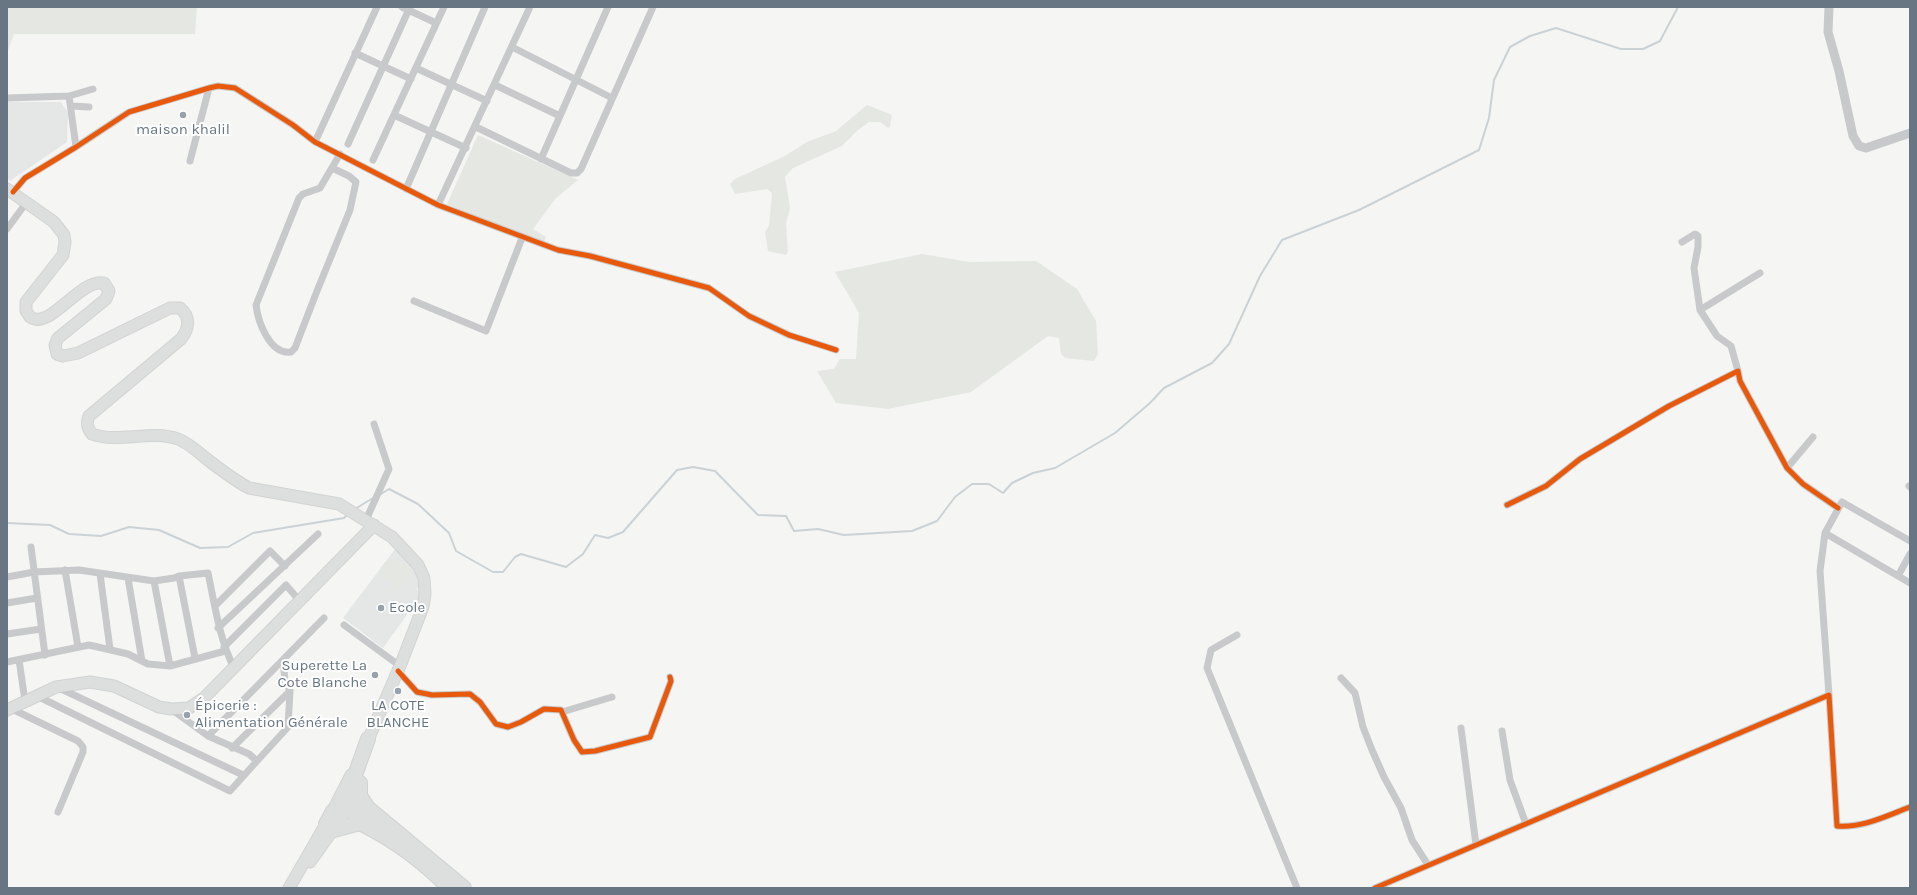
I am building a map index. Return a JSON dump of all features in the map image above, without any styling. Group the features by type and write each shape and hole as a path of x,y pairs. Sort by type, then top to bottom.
{"highway":[{"path":"368,739 351,786 348,806 357,817 433,872 449,888"},
{"path":"360,783 360,796 368,808 464,888"},
{"path":"375,830 360,823 330,827 333,812 348,806 376,816"}],"main road":[{"path":"10,190 54,222 64,235 65,242 63,255 26,302 25,308 27,314 35,320 43,318 86,288 96,283 104,283 109,291 106,299 58,338 55,345 57,354 63,356 78,353 170,308 180,308 187,316 188,328 181,339 89,416 87,420 88,427 92,434 105,437 165,436 178,439 190,446 237,482 249,488 339,504 392,537 418,565 424,578 425,594 423,607 378,720 368,739 330,827 289,888"},
{"path":"9,710 56,687 90,682 114,686 159,707 171,709 189,708 204,698 299,600 366,520"},
{"path":"348,806 360,783 378,720"}],"street":[{"path":"315,142 377,7"},
{"path":"373,160 444,7"},
{"path":"406,189 485,7"},
{"path":"438,205 476,127 530,7"},
{"path":"542,159 608,7"},
{"path":"476,127 572,173 579,171 653,7"},
{"path":"1829,7 1828,32 1839,71 1853,136 1859,146 1866,148 1910,133"},
{"path":"348,144 383,67 407,8 436,23"},
{"path":"512,47 612,98"},
{"path":"355,53 410,79"},
{"path":"416,68 487,101"},
{"path":"495,85 560,116"},
{"path":"10,190 25,178 76,148 129,112 209,88 218,86 235,88 293,125 315,142 438,205 522,238 558,250 590,256 709,288 749,316 790,335 836,350"},
{"path":"190,161 209,88"},
{"path":"7,98 69,96 93,89"},
{"path":"69,96 76,148"},
{"path":"71,106 89,107"},
{"path":"394,115 466,148"},
{"path":"332,168 349,176 356,182 350,210 295,348 291,352 282,352 271,344 256,305 299,198 303,194 320,188 340,154"},
{"path":"7,229 26,203"},
{"path":"1682,242 1695,234 1698,236 1698,247 1694,268 1700,310 1717,336 1731,346 1740,381 1787,468 1803,484 1838,508"},
{"path":"414,301 486,331 522,238"},
{"path":"1700,310 1760,273"},
{"path":"1507,505 1546,486 1580,459 1669,406 1738,371"},
{"path":"366,520 389,469 374,424"},
{"path":"1787,468 1813,437"},
{"path":"1910,542 1842,502 1825,533 1820,570 1837,826 1849,827 1870,822 1910,807"},
{"path":"1825,533 1910,583"},
{"path":"218,628 318,534"},
{"path":"31,547 45,655"},
{"path":"215,606 270,551 285,566"},
{"path":"1898,576 1910,554"},
{"path":"65,570 78,647"},
{"path":"7,577 34,572 79,570 128,578 154,580 208,573 218,628 224,649 234,668"},
{"path":"100,574 110,649"},
{"path":"179,576 195,658"},
{"path":"128,578 142,661"},
{"path":"154,580 170,666"},
{"path":"7,662 89,645 110,649 148,664 170,666 224,649 286,585 299,600"},
{"path":"7,603 38,598"},
{"path":"208,736 324,618"},
{"path":"344,625 399,669 417,692 432,695 470,694 480,702 496,724 508,726 521,722 544,709 561,710 562,712 612,697"},
{"path":"7,634 41,629"},
{"path":"1237,635 1212,650 1207,668 1297,888"},
{"path":"19,660 25,701"},
{"path":"37,696 230,791 288,727 290,691 285,680 282,660"},
{"path":"562,712 574,740 582,752 595,751 650,737 671,681 670,677"},
{"path":"1341,678 1355,693 1363,727 1372,750 1384,777 1401,808 1412,840 1428,865"},
{"path":"56,687 243,775"},
{"path":"232,748 290,691"},
{"path":"1375,888 1829,695"},
{"path":"171,709 208,736 232,748 249,754 257,761"},
{"path":"9,710 82,744 83,752 58,812"},
{"path":"1461,728 1476,845"},
{"path":"1502,731 1510,780 1526,824"}],"shaded area":[{"path":"7,7 197,7 195,34 14,34 7,53"},
{"path":"7,102 61,102 68,113 67,142 10,181 7,178"},
{"path":"867,105 892,115 890,127 888,128 880,122 869,122 858,130 842,146 793,168 785,177 790,208 786,224 788,252 786,255 768,251 765,232 769,226 772,193 767,189 735,194 730,184 735,179 785,156 807,142 836,131"},
{"path":"7,107 18,121 7,131"},
{"path":"478,135 578,180 556,198 533,229 546,237 544,242 523,236 447,204"},
{"path":"922,254 969,262 1036,261 1077,289 1096,321 1098,354 1094,361 1065,358 1061,354 1059,338 1048,336 971,392 888,409 836,403 817,371 834,369 840,359 856,359 859,313 835,272"},
{"name":"Ecole","path":"395,549 410,563 419,583 417,589 420,597 383,648 343,618"},
{"path":"393,555 414,572 400,590 378,573"}],"waterway":[{"path":"381,494 389,489 418,504 449,533 456,551 493,572 503,572 515,557 521,554 566,567 583,554 595,535 608,538 623,532 677,470 693,467 715,471 758,515 786,516 794,531 818,529 844,535 912,531 937,521 955,497 972,484 989,484 1003,493 1012,483 1033,473 1055,468 1115,433 1150,403 1164,388 1212,363 1229,344 1260,276 1282,240 1359,210 1479,150 1489,118 1494,80 1510,47 1530,36 1556,28 1621,49 1643,49 1660,41 1678,7"},
{"path":"355,509 373,498"},
{"path":"7,523 50,525 69,534 101,536 129,527 159,530 200,548 228,547 253,533 344,518 348,514"}],"cycle path":[{"path":"13,192 25,178 129,112 209,88 218,86 235,88 293,125 315,142 438,205 558,250 590,256 709,288 749,316 789,335 836,350"},
{"path":"1507,505 1546,486 1580,459 1669,406 1738,371 1740,381 1787,468 1803,484 1838,508"},
{"path":"398,671 417,692 432,695 470,694 480,702 496,724 508,727 521,722 544,709 561,710 574,740 582,752 595,751 650,737 671,681 670,677"},
{"path":"1375,888 1829,695 1837,826 1865,823 1910,807"}],"place":[{"name":"maison khalil","path":"183,115"},
{"name":"Ecole","path":"381,608"},
{"name":"Superette La Cote Blanche","path":"375,675"},
{"name":"LA COTE BLANCHE","path":"398,691"},
{"name":"Épicerie : Alimentation Générale","path":"187,715"}]}
